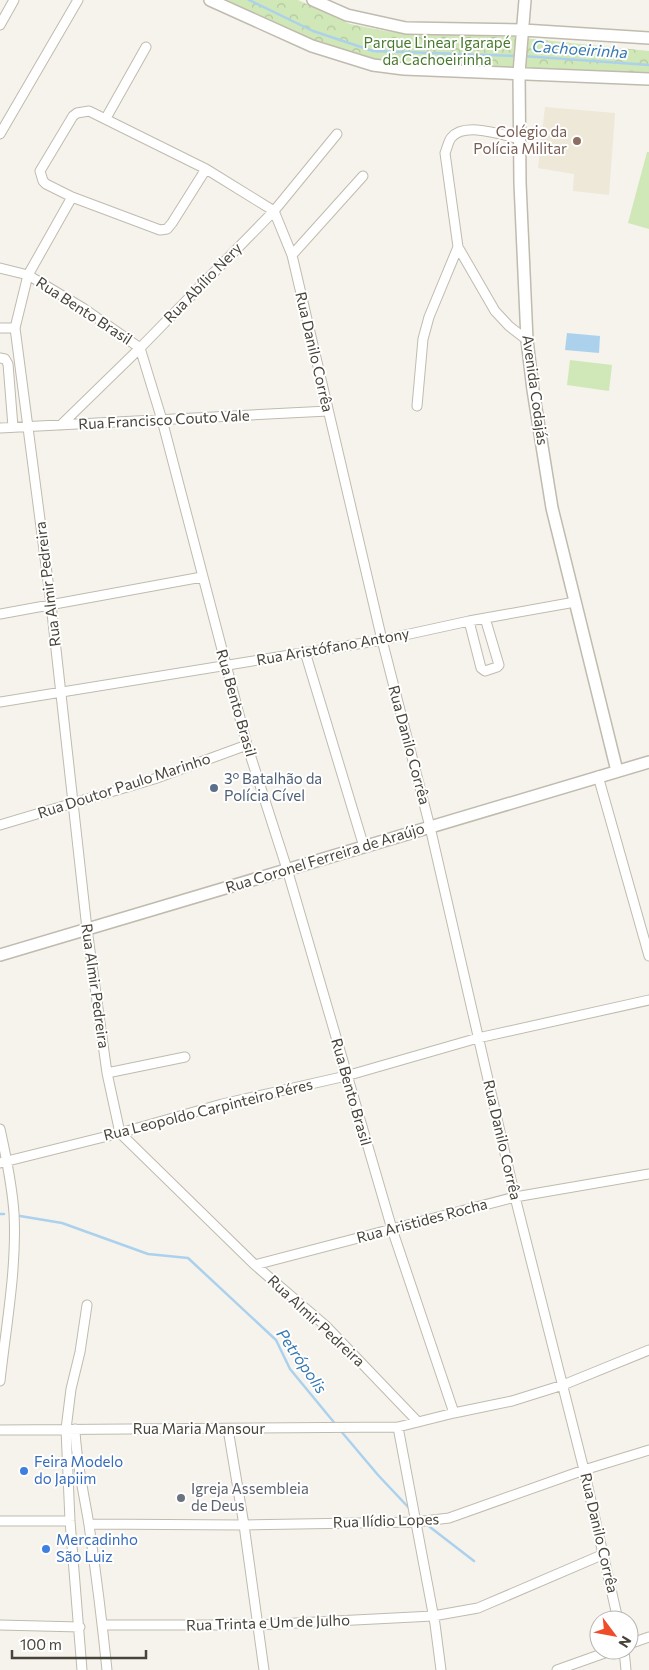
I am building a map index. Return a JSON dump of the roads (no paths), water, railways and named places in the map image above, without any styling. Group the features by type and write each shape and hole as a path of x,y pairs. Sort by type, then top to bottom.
{"street":[{"path":"0,24 14,0"},
{"path":"0,134 78,0"},
{"path":"210,0 312,46 373,65 404,69 520,70 649,79"},
{"path":"314,0 347,15 406,28 523,35 649,38"},
{"name":"Avenida Codajás","path":"525,0 520,70 520,139 527,340 552,508 617,771"},
{"path":"106,118 146,47"},
{"path":"206,169 172,223 167,229 160,230 46,184 40,171 74,116 77,113 89,111 206,169 274,211"},
{"path":"520,139 474,129 459,131 450,139 445,154 458,247 495,311 509,326 527,340"},
{"name":"Rua Abílio Nery","path":"61,425 140,348 274,211 337,134"},
{"path":"292,255 363,176"},
{"path":"0,328 14,328 28,275 72,196"},
{"name":"Rua Danilo Corrêa","path":"274,211 292,255 382,640 430,827 515,1197 584,1470 616,1610"},
{"path":"417,406 425,332 429,317 458,247"},
{"name":"Rua Bento Brasil","path":"0,268 28,275 84,308 140,348 162,420 247,745 287,870 392,1230 454,1412"},
{"name":"Rua Almir Pedreira","path":"14,328 51,604 87,929 107,1073 120,1133 255,1265 327,1327 418,1422"},
{"path":"3,359 8,364 13,427"},
{"name":"Rua Francisco Couto Vale","path":"0,428 328,411"},
{"path":"0,614 202,577"},
{"name":"Rua Aristófano Antony","path":"0,702 382,640 469,621 576,602"},
{"path":"469,621 480,668 485,671 499,665 485,618"},
{"path":"305,652 364,847"},
{"name":"Rua Doutor Paulo Marinho","path":"0,825 154,779 247,745"},
{"name":"Rua Coronel Ferreira de Araújo","path":"0,954 649,762"},
{"path":"598,776 649,956"},
{"name":"Rua Leopoldo Carpinteiro Péres","path":"3,1162 120,1133 222,1104 346,1076 478,1038 649,1000"},
{"path":"107,1073 185,1056"},
{"path":"0,1129 3,1162 14,1211 14,1242 0,1382"},
{"name":"Rua Aristides Rocha","path":"255,1265 515,1197 649,1174"},
{"path":"82,1670 70,1521 70,1429 71,1389 80,1352 87,1305"},
{"name":"Rua Maria Mansour","path":"0,1430 398,1427 454,1412 512,1401 563,1385 649,1350"},
{"path":"398,1427 433,1616 441,1670"},
{"path":"70,1429 77,1453 89,1524 107,1670"},
{"path":"228,1429 244,1524 264,1670"},
{"name":"Rua Ilídio Lopes","path":"89,1524 416,1522 449,1518 465,1514 584,1470 649,1450"},
{"path":"0,1522 70,1521"},
{"name":"Rua Trinta e Um de Julho","path":"102,1625 257,1625 433,1616 478,1608 604,1554"},
{"path":"0,1625 80,1627"},
{"path":"557,1670 589,1659"}],"water":[{"path":"567,333 600,336 599,353 565,350"}],"waterway":[{"name":"Cachoeirinha","path":"249,0 313,31 373,51 518,56"},
{"name":"Cachoeirinha","path":"523,56 649,65"},
{"name":"Petrópolis","path":"20,1216 62,1223 148,1254 188,1258 276,1340 290,1369 337,1426"},
{"name":"Petrópolis","path":"340,1430 409,1508"},
{"name":"Petrópolis","path":"426,1524 474,1561"}],"place":[{"name":"Colégio da Polícia Militar","path":"577,141"},
{"name":"3º Batalhão da Polícia Cível","path":"214,788"},
{"name":"Feira Modelo do Japiim","path":"24,1471"},
{"name":"Igreja Assembleia de Deus","path":"181,1498"},
{"name":"Mercadinho São Luiz","path":"46,1549"}],"park label":[{"name":"Parque Linear Igarapé da Cachoeirinha","path":"437,52"}]}
